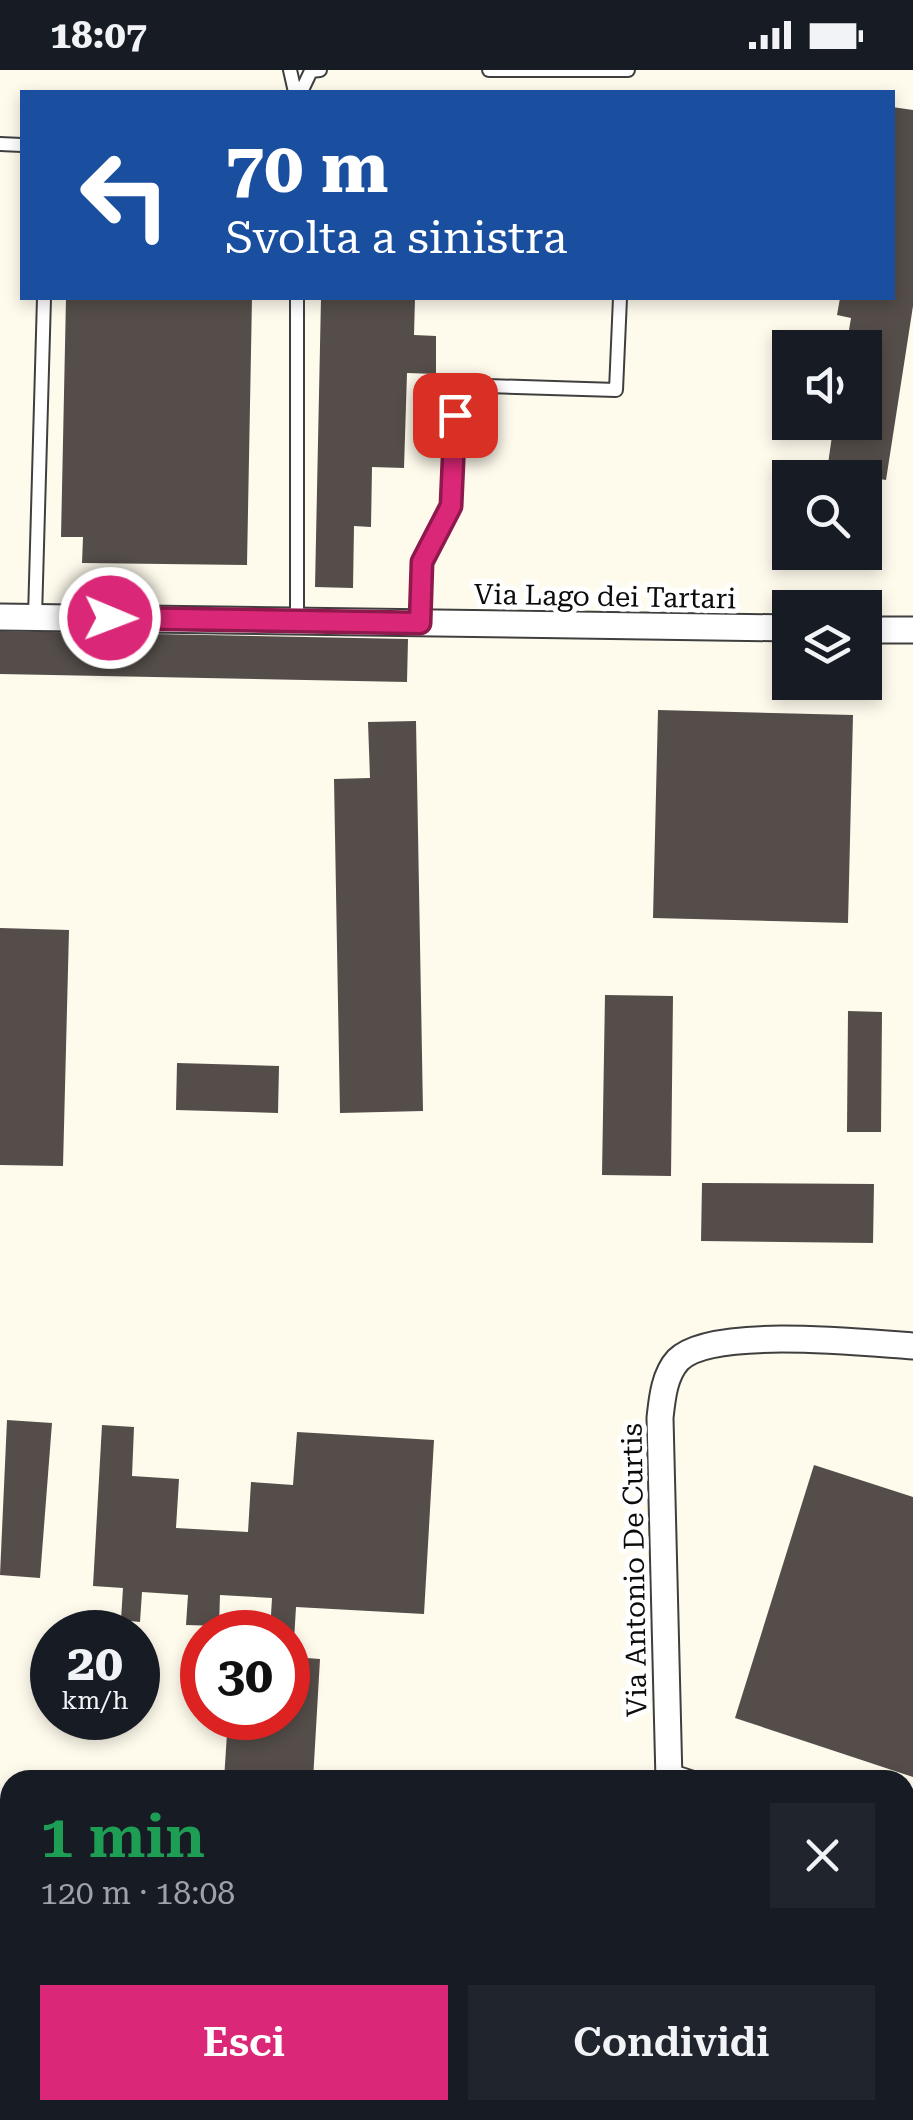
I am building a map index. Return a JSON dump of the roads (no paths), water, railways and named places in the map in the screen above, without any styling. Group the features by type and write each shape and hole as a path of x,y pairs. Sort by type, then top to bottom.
{"street":[{"name":"Via Lago dei Tartari","path":"0,616 772,628"},
{"path":"882,630 913,630"},
{"name":"Via Antonio De Curtis","path":"669,1770 660,1418 664,1389 677,1361 692,1351 739,1339 913,1346"}],"lane":[{"path":"299,90 311,72 320,70"},
{"path":"489,70 628,70"},
{"path":"35,617 44,300"},
{"path":"296,300 297,621"},
{"path":"420,623 422,562 451,506 456,385 616,390 620,300"}]}
